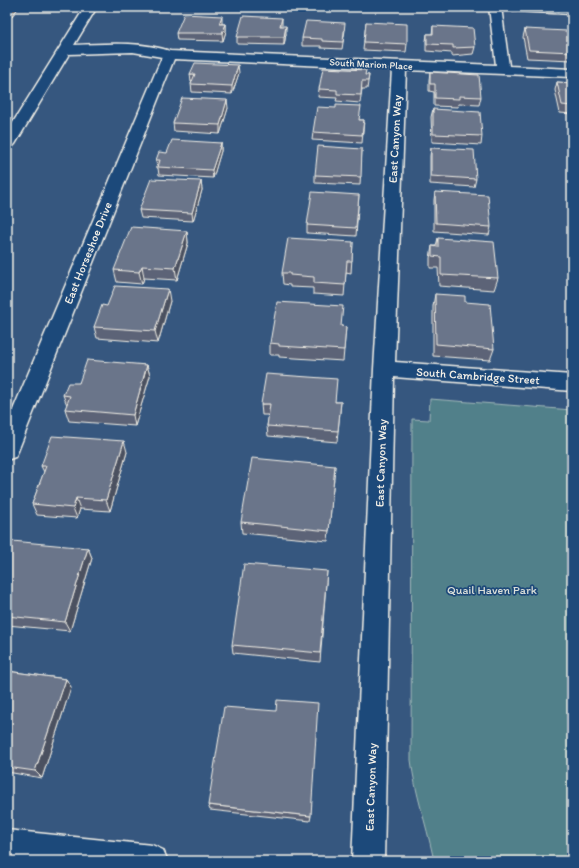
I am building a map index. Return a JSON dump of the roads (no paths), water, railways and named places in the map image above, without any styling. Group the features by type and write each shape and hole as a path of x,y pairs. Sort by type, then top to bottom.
{"street":[{"path":"7,144 91,7"},
{"path":"495,7 503,70"},
{"path":"514,7 572,10"},
{"name":"South Marion Place","path":"64,50 88,55 132,53 157,58 169,55 572,73"},
{"name":"East Horseshoe Drive","path":"7,451 169,55"},
{"name":"East Canyon Way","path":"368,861 384,369 399,65"},
{"name":"South Cambridge Street","path":"384,369 572,383"},
{"path":"7,846 152,861"}],"park label":[{"name":"Quail Haven Park","path":"492,590"}]}
